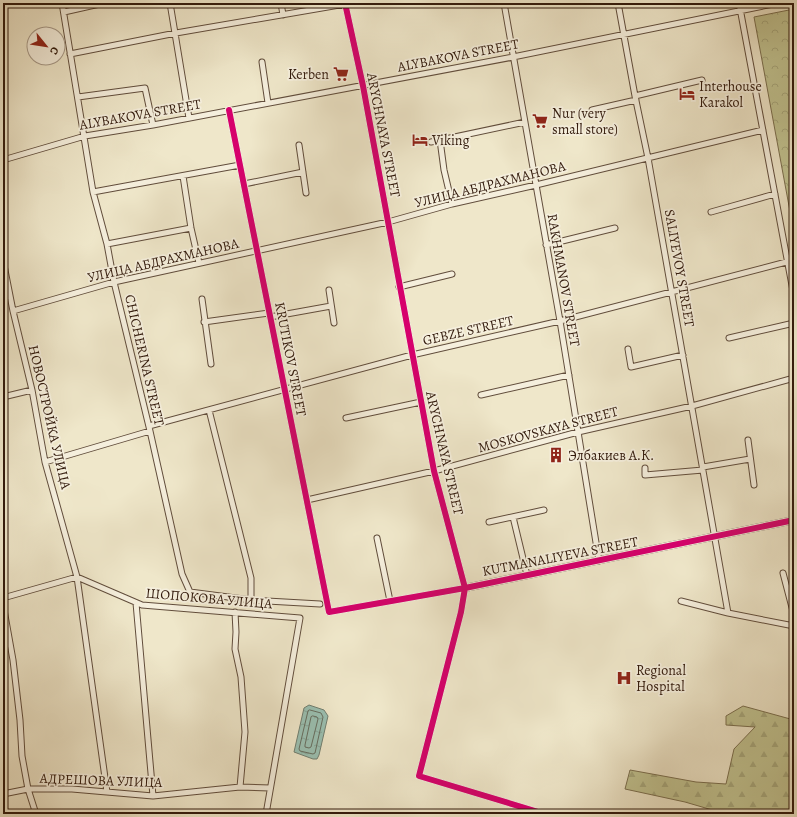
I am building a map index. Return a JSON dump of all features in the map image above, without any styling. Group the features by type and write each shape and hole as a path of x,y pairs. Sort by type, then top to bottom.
{"street":[{"name":"CHICHERINA STREET","path":"62,3 93,192 107,244 114,282 182,574 190,592 251,600 320,604"},
{"path":"64,12 104,3"},
{"path":"170,3 189,118"},
{"path":"281,3 282,15"},
{"path":"70,54 176,33 351,3"},
{"name":"RAKHMANOV STREET","path":"504,3 560,321 599,560"},
{"name":"SALIYEVOY STREET","path":"618,3 648,158 716,537 728,613"},
{"path":"739,3 794,296"},
{"name":"ALYBAKOVA STREET","path":"3,160 85,136 153,125 363,86 778,3"},
{"name":"ARYCHNAYA STREET","path":"345,4 363,86 434,471 465,588 461,612 420,776 545,814"},
{"path":"262,62 268,103"},
{"path":"592,110 702,80"},
{"path":"78,97 145,88 153,125"},
{"name":"KRUTIKOV STREET","path":"229,110 329,612"},
{"path":"431,142 525,122"},
{"name":"УЛИЦА АБДРАХМАНОВА","path":"13,311 114,282 388,222 452,204 763,130"},
{"path":"440,140 444,170 452,204"},
{"path":"299,145 306,193"},
{"path":"93,192 240,165"},
{"path":"244,184 303,172"},
{"path":"183,176 198,263"},
{"path":"711,212 775,194"},
{"path":"107,244 191,228"},
{"path":"546,245 615,228"},
{"name":"НОВОСТРОЙКА УЛИЦА","path":"3,260 13,311 32,390 45,462 77,577 107,792"},
{"name":"GEBZE STREET","path":"45,462 149,428 284,389 412,356 560,321 794,260"},
{"path":"399,287 452,274"},
{"path":"329,290 334,323"},
{"path":"202,300 211,364"},
{"path":"204,322 270,315 331,306"},
{"path":"729,338 794,323"},
{"path":"628,349 631,366 683,355"},
{"path":"481,395 568,375"},
{"name":"MOSKOVSKAYA STREET","path":"307,500 434,471 578,432 692,406 794,378"},
{"path":"3,396 32,390"},
{"path":"346,418 421,402"},
{"path":"209,410 251,578 251,600"},
{"path":"748,440 754,485"},
{"path":"645,468 645,475 703,469 750,459"},
{"path":"489,522 544,510"},
{"path":"513,517 527,575"},
{"name":"KUTMANALIYEVA STREET","path":"329,612 465,588 794,520"},
{"path":"377,538 390,601"},
{"path":"783,573 794,615"},
{"path":"3,598 77,577"},
{"name":"ШОПОКОВА УЛИЦА","path":"77,577 142,605 300,618 270,788"},
{"path":"681,601 728,613 794,626"},
{"path":"136,603 153,796"},
{"path":"3,604 13,660 20,720 22,756 28,789 36,814"},
{"path":"235,612 235,649 241,677 245,732 240,787"},
{"name":"АДРЕШОВА УЛИЦА","path":"3,794 28,789 72,789 153,796 240,787 270,788"},
{"path":"266,814 270,788"}],"green space":[{"path":"794,9 794,233 754,17"},
{"path":"743,706 794,720 794,814 726,814 685,802 625,789 630,770 696,782 726,784 734,749 755,727 726,725 726,716"}],"water":[{"path":"309,705 324,710 328,716 317,759 294,752 304,708"}],"cycle path":[{"path":"345,3 363,86 434,471 465,588 461,612 419,776 545,814"},
{"path":"229,110 329,612 465,588 794,520"}],"place":[{"name":"Kerben","path":"341,74"},
{"name":"Interhouse Karakol","path":"687,94"},
{"name":"Nur (very small store)","path":"540,121"},
{"name":"Viking","path":"420,140"},
{"name":"Элбакиев А.К.","path":"556,455"},
{"name":"Regional Hospital","path":"624,678"}]}
